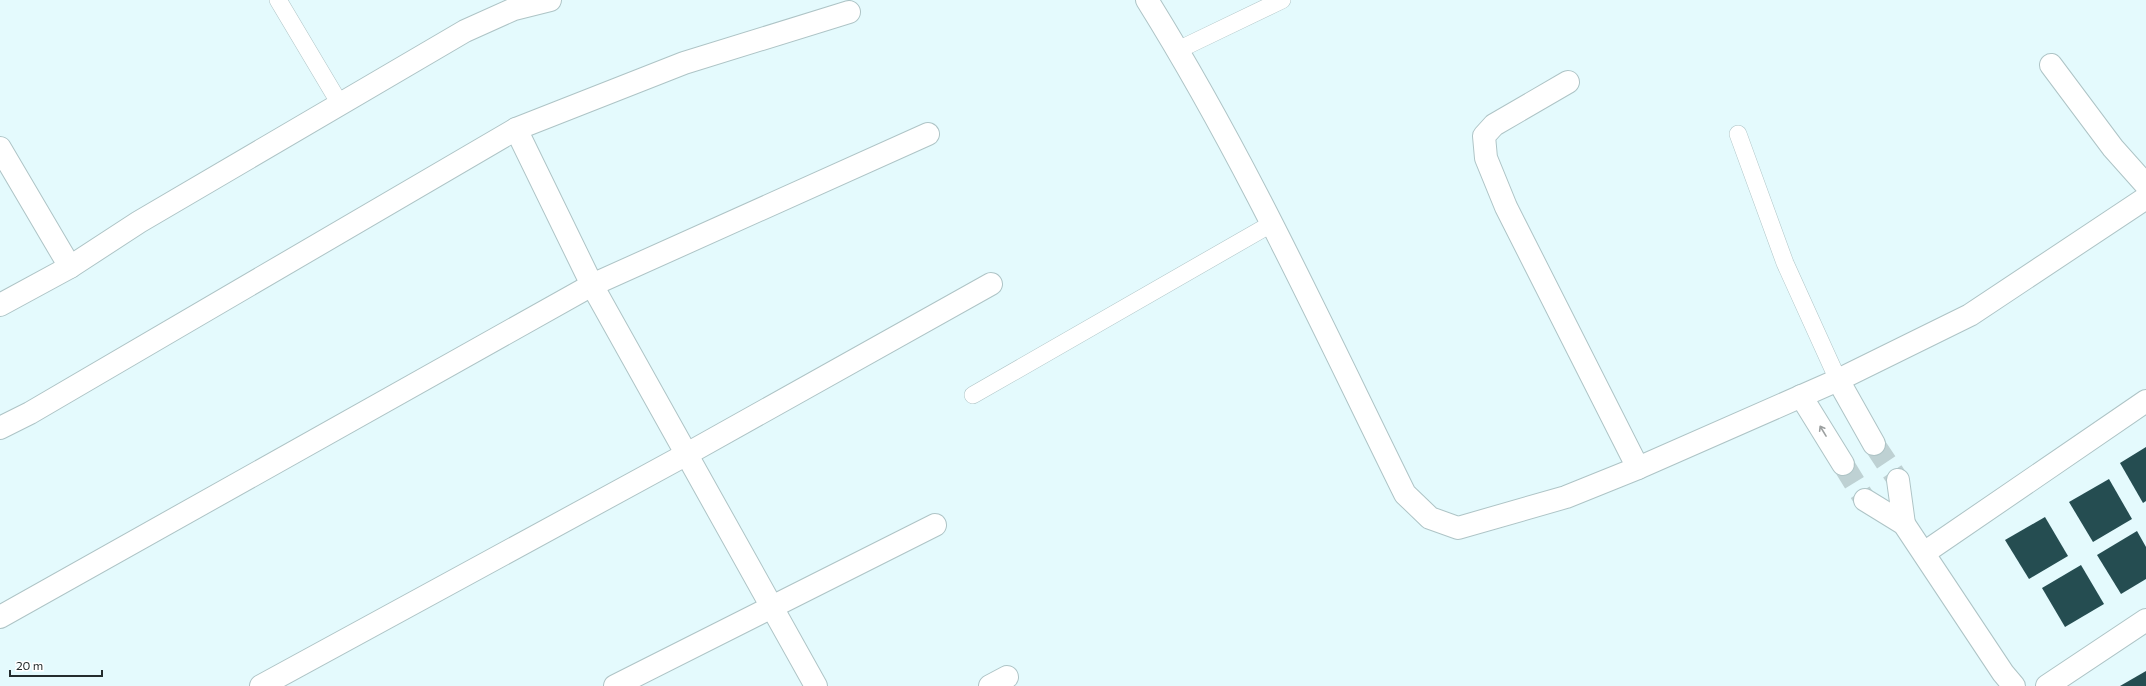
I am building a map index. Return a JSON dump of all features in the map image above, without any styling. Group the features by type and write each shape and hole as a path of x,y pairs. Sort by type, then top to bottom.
{"street":[{"path":"0,306 70,267 139,222 466,31 514,9 550,0"},
{"path":"1147,0 1178,50 1271,224 1405,494 1430,518 1458,528 1566,497 1638,468 1838,380 1970,315 2144,201 2113,148 2051,65"},
{"path":"0,428 30,413 516,129 684,63 849,12"},
{"path":"1568,82 1494,125 1484,136 1486,158 1506,207 1638,468"},
{"path":"516,129 592,285 816,686"},
{"path":"0,617 592,285 928,134"},
{"path":"0,148 70,267"},
{"path":"261,686 687,454 991,284"},
{"path":"1838,380 1874,444"},
{"path":"1802,396 1843,464"},
{"path":"1924,553 2146,401"},
{"path":"1898,480 1904,524"},
{"path":"1866,500 1904,524 2003,673 2014,686"},
{"path":"615,686 773,608 935,525"},
{"path":"2047,686 2146,620"}],"lane":[{"path":"278,0 340,104"},
{"path":"1178,50 1282,0"},
{"path":"1738,134 1785,263 1838,380"},
{"path":"973,395 1271,224"}],"building":[{"path":"2146,447 2146,501 2143,503 2120,463"},
{"path":"2109,479 2132,519 2093,542 2069,502"},
{"path":"2045,517 2068,556 2029,579 2005,540"},
{"path":"2137,531 2146,547 2146,579 2121,594 2097,555"},
{"path":"2081,565 2104,604 2065,627 2042,588"},
{"path":"2146,671 2146,686 2120,686"}],"tunnel":[{"path":"1874,444 1898,480"},
{"path":"1843,464 1865,500"}]}
